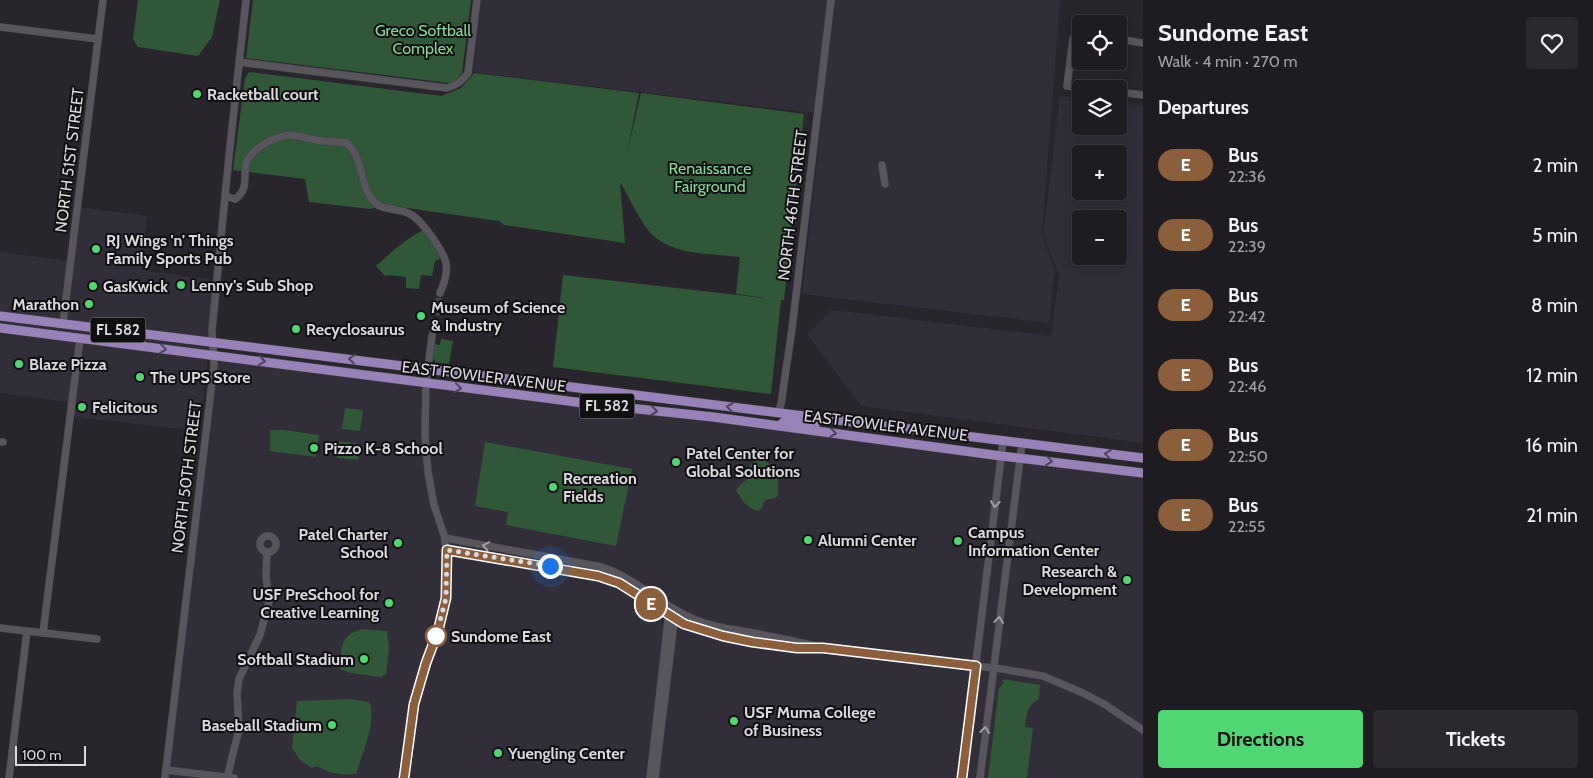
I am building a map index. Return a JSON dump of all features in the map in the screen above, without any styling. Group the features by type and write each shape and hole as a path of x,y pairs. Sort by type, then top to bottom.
{"main road":[{"name":"EAST FOWLER AVENUE","path":"0,316 1143,458"},
{"path":"0,323 48,328 55,328 63,323"},
{"name":"EAST FOWLER AVENUE","path":"0,328 426,384 713,417 1143,473"},
{"path":"80,338 87,334 95,333 129,337 166,336"},
{"path":"713,417 772,419 778,413"},
{"path":"779,426 785,421 841,426 856,422"}],"street":[{"name":"NORTH 51ST STREET","path":"63,323 103,0"},
{"name":"NORTH 50TH STREET","path":"165,778 214,355 212,342 225,196 246,0"},
{"path":"239,62 447,88 463,80 468,73 477,0"},
{"name":"NORTH 46TH STREET","path":"778,413 792,329 831,0"},
{"path":"0,27 98,39"},
{"path":"1127,40 1143,42"},
{"path":"1072,47 1067,86 1072,87"},
{"path":"1127,93 1143,95"},
{"path":"225,196 235,199 243,190 245,166 249,156 255,149 282,136 296,135 315,140 347,143 358,157 365,184 374,202 380,206 409,213 418,219 428,231 446,261 444,284 440,293"},
{"path":"882,165 885,184"},
{"path":"404,778 414,704 438,631 446,598 447,550 434,505 424,435 426,384 432,336"},
{"path":"43,633 80,338"},
{"path":"962,778 1003,441"},
{"path":"980,778 992,668 1022,443"},
{"path":"445,538 602,568 626,576 672,608 696,620 711,625 797,641 823,648"},
{"path":"447,550 598,576 619,583 689,626 710,633 752,642 797,648 823,648 1043,676 1060,682 1104,704 1143,730"},
{"path":"166,770 229,778 239,729 237,693 240,679 260,635 269,601 266,576 267,552"},
{"path":"656,778 672,608"},
{"path":"650,778 672,617"},
{"path":"0,628 97,639"},
{"path":"9,778 27,631"}],"shaded area":[{"path":"481,0 1060,0 1042,235 1055,270 1049,323 802,294 822,114 473,72"},
{"path":"1060,96 1072,97 1072,135 1127,135 1127,104 1143,106 1143,443 861,406 807,334 832,310 1051,336 1059,275 1043,235"},
{"path":"79,207 147,216 141,270 217,280 199,431 67,416 68,402 0,393 0,252 72,261"},
{"path":"214,355 1143,472 1143,778 162,778"}],"green space":[{"path":"138,0 220,0 212,37 198,56 138,47 133,39"},
{"name":"Greco Softball Complex","path":"253,0 471,0 462,73 456,80 449,83 246,58"},
{"name":"Renaissance Fairground","path":"249,72 442,96 461,88 474,73 639,93 626,157 641,93 804,114 784,300 781,300 771,394 553,367 563,275 765,298 736,294 740,257 689,252 677,249 656,238 643,224 620,182 625,243 504,225 499,221 385,205 370,209 309,202 305,179 233,170 245,78"},
{"path":"423,230 442,257 435,261 432,276 421,275 419,289 406,288 406,277 385,276 376,266 404,242"},
{"path":"441,339 453,341 449,364 435,362 433,357 435,344 440,345"},
{"path":"345,408 363,410 360,431 342,429"},
{"path":"270,430 285,430 319,435 316,457 270,451"},
{"path":"339,441 360,444 358,460 337,458"},
{"name":"Recreation Fields","path":"485,442 632,469 616,546 506,525 508,512 475,506"},
{"path":"761,459 770,465 776,474 778,496 765,500 758,511 745,503 736,490 748,477 751,464"},
{"name":"Softball Stadium","path":"363,629 387,631 389,648 386,674 381,677 351,673 340,669 343,643 350,635"},
{"path":"1003,679 1040,685 1039,699 1030,707 1025,727 1033,728 1027,778 988,778 999,688 1003,684"},
{"name":"Baseball Stadium","path":"349,699 369,702 371,709 368,738 356,774 326,771 317,766 312,768 300,760 292,748 297,701"}],"tunnel":[{"path":"432,336 440,293"}],"bus line":[{"name":"E","path":"404,778 414,704 442,618 446,598 447,550 562,568 612,580 684,624 723,636 797,648 823,648 976,666 962,778"}],"place":[{"name":"Racketball court","path":"197,94"},
{"name":"RJ Wings 'n' Things Family Sports Pub","path":"96,249"},
{"name":"Lenny's Sub Shop","path":"181,285"},
{"name":"GasKwick","path":"93,286"},
{"name":"Marathon","path":"89,304"},
{"name":"Museum of Science & Industry","path":"421,316"},
{"name":"Recyclosaurus","path":"296,329"},
{"name":"Blaze Pizza","path":"19,364"},
{"name":"The UPS Store","path":"140,377"},
{"name":"Felicitous","path":"82,407"},
{"name":"Pizzo K-8 School","path":"314,448"},
{"name":"Patel Center for Global Solutions","path":"676,462"},
{"name":"Recreation Fields","path":"553,487"},
{"name":"Alumni Center","path":"808,540"},
{"name":"Campus Information Center","path":"958,541"},
{"name":"Patel Charter School","path":"398,543"},
{"name":"Research & Development","path":"1127,580"},
{"name":"USF PreSchool for Creative Learning","path":"389,603"},
{"name":"Sundome East","path":"436,636"},
{"name":"Softball Stadium","path":"364,659"},
{"name":"USF Muma College of Business","path":"734,721"},
{"name":"Baseball Stadium","path":"332,725"},
{"name":"Yuengling Center","path":"498,753"}],"route":[{"path":"436,636 446,598 447,550 550,566"}]}
